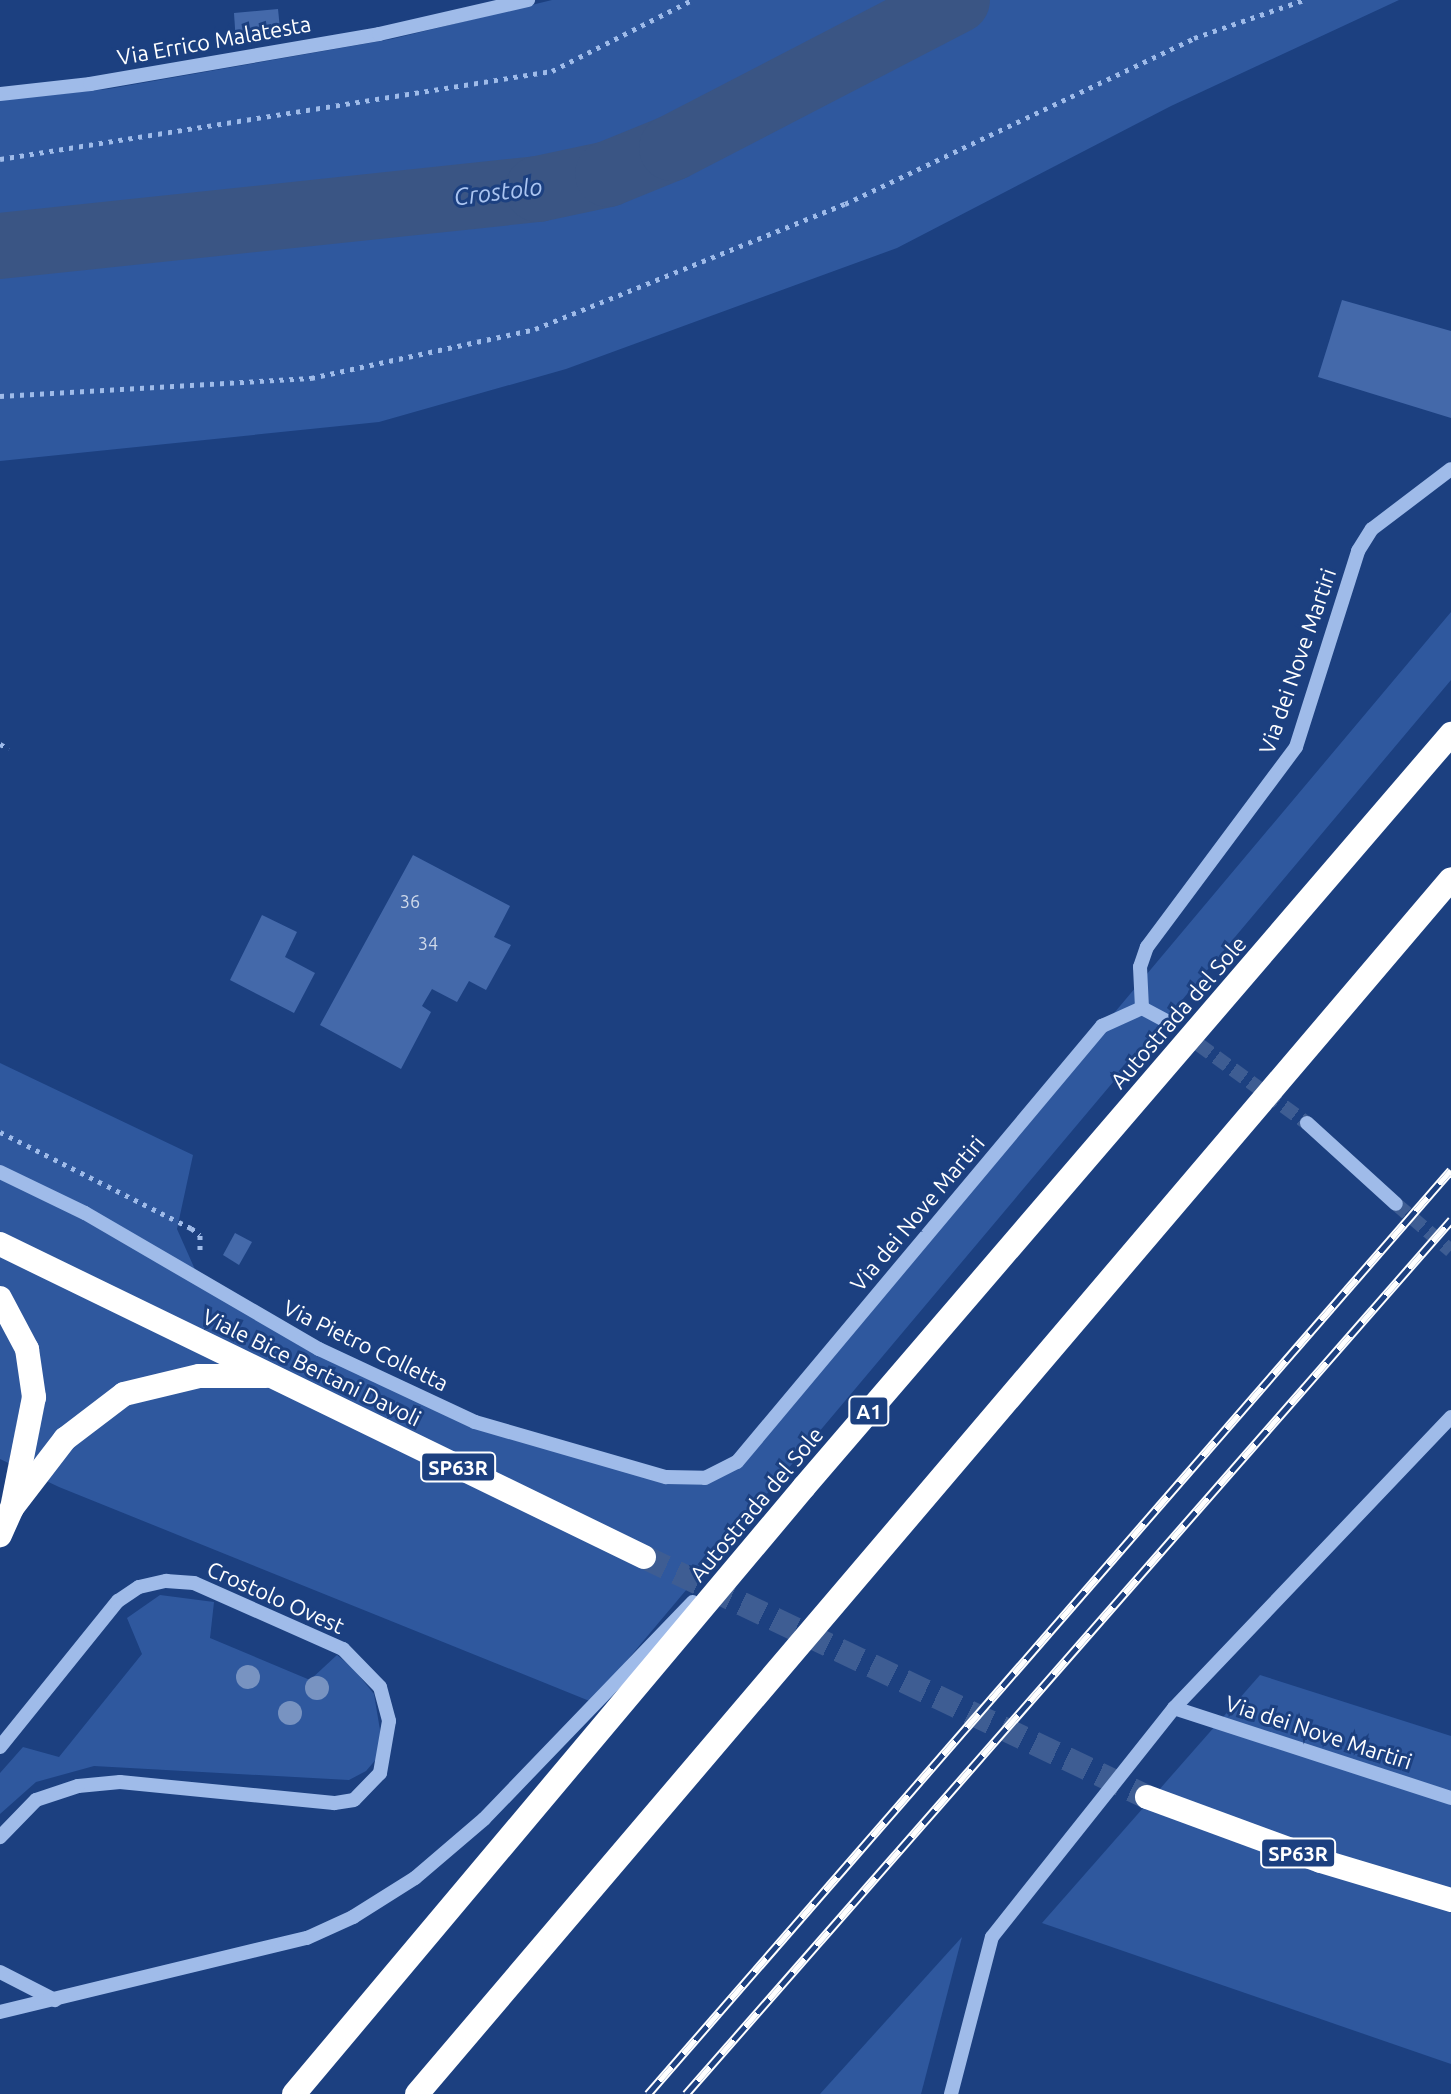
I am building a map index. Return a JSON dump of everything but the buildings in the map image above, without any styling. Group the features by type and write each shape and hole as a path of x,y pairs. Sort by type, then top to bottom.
{"highway":[{"name":"Autostrada del Sole","path":"294,2094 804,1487 1451,734"},
{"path":"417,2094 1451,879"},
{"name":"Viale Bice Bertani Davoli","path":"0,1244 644,1557"},
{"path":"0,1298 22,1336 34,1384 34,1409 12,1508 0,1535"},
{"path":"12,1508 65,1439 124,1394 199,1376 273,1376"},
{"name":"SP63R","path":"1147,1797 1321,1861 1451,1900"}],"street":[{"name":"Via Errico Malatesta","path":"0,94 90,84 379,34 528,0"},
{"name":"Via dei Nove Martiri","path":"737,1462 1102,1026 1142,1008 1140,967 1147,947 1296,747 1358,551 1372,529 1451,469"},
{"path":"1142,1008 1165,1020"},
{"path":"1307,1123 1396,1204"},
{"name":"Via Pietro Colletta","path":"0,1172 85,1213 319,1349 475,1422 666,1477 705,1478 737,1462"},
{"name":"Via dei Nove Martiri","path":"951,2094 992,1937 1174,1708 1451,1417"},
{"path":"0,2012 307,1938 415,1878 484,1819 804,1487"},
{"name":"Crostolo Ovest","path":"0,1747 118,1601 139,1587 166,1581 194,1583 343,1649 380,1687 389,1721 380,1773 354,1800 334,1803 120,1782 78,1786 36,1800 0,1837"},
{"name":"Via dei Nove Martiri","path":"1174,1708 1451,1798"},
{"path":"0,1972 55,2000"}],"path":[{"path":"0,159 552,71 692,0"},
{"path":"0,396 311,378 535,329 845,204 1194,38 1304,0"},
{"path":"0,744 9,749"},
{"path":"0,1132 191,1228 200,1235 201,1283"}],"shaded area":[{"path":"552,0 1399,0 1171,106 897,248 566,369 379,422 0,461 0,100 108,89 392,39"},
{"path":"1451,612 1451,680 592,1702 59,1487 0,1459 0,1063 193,1155 177,1229 201,1283 475,1422 666,1477 705,1478 737,1462"},
{"path":"160,1595 214,1602 210,1638 310,1680 337,1655 352,1667 374,1694 381,1736 378,1757 366,1771 349,1780 94,1766 36,1782 0,1814 0,1773 23,1747 59,1757 142,1654 127,1618"},
{"path":"1260,1675 1451,1736 1451,2064 1042,1923"},
{"path":"962,1937 921,2094 820,2094"}],"waterway":[{"name":"Crostolo","path":"0,246 538,189 608,174 672,148 957,0"}],"tunnel":[{"path":"1165,1020 1307,1123"},
{"path":"1396,1204 1451,1251"},
{"path":"644,1557 1147,1797"}],"railway":[{"path":"648,2094 1451,1170"},
{"path":"686,2094 1451,1220"}]}
